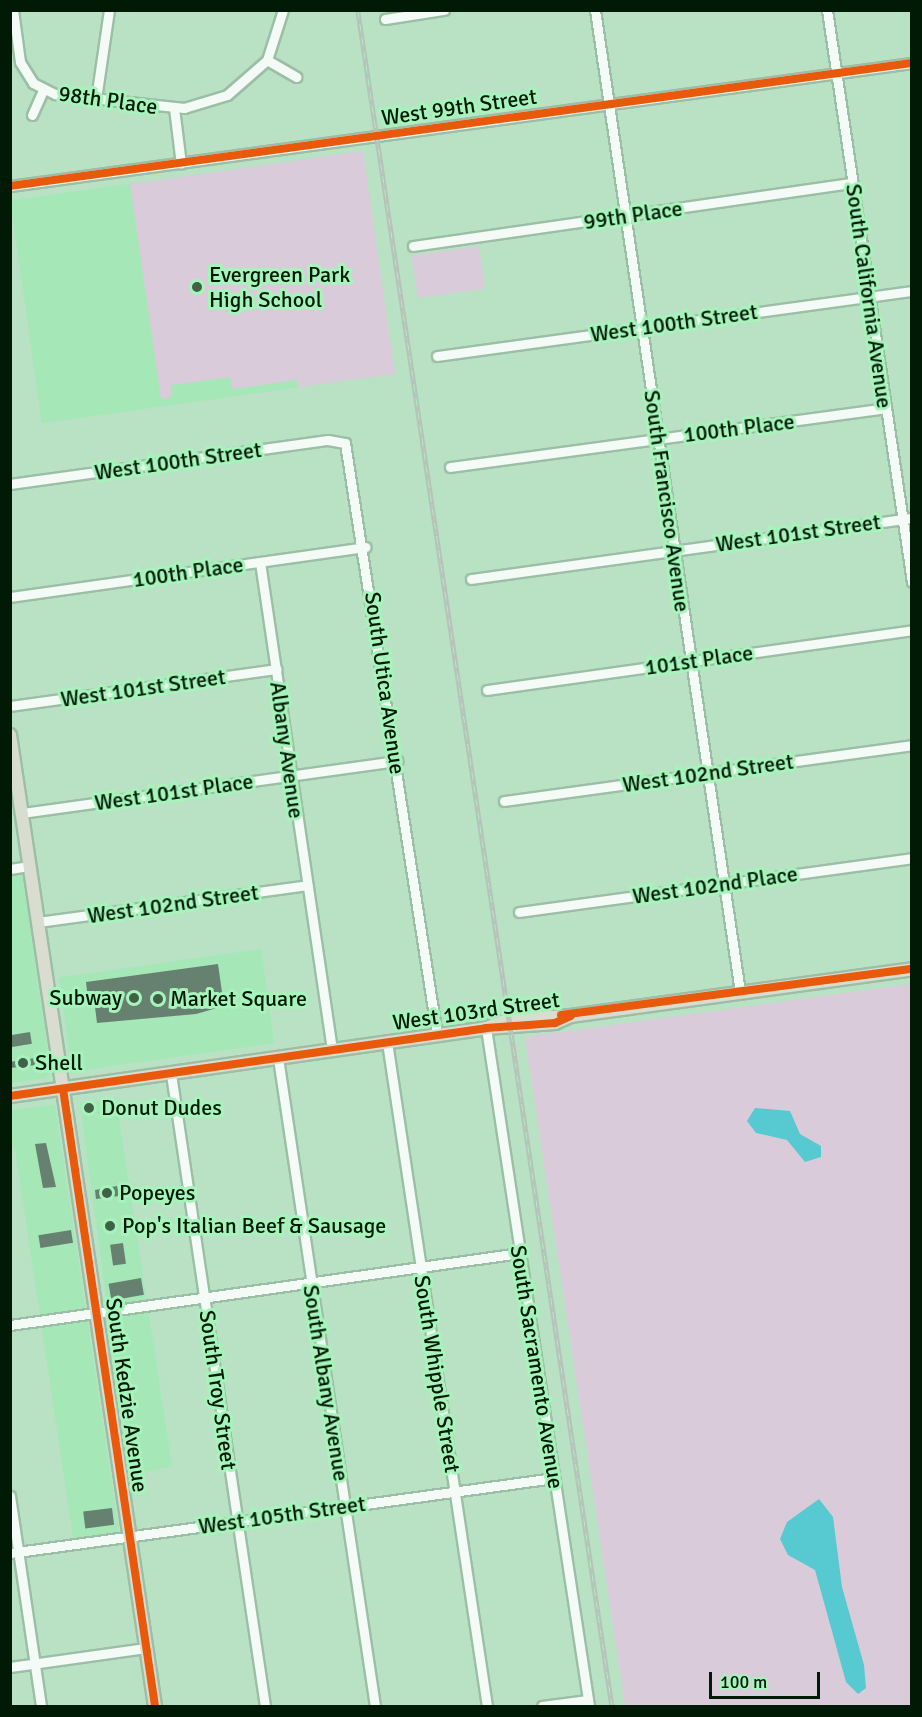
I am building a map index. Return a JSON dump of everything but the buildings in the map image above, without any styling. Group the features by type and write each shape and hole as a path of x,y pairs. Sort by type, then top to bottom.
{"main road":[{"name":"South Kedzie Avenue","path":"10,735 155,1707"},
{"name":"West 103rd Street","path":"10,1096 486,1028 509,1019 570,1016 912,969"}],"street":[{"name":"98th Place","path":"13,10 12,37 20,62 43,90 174,108"},
{"path":"96,99 109,10"},
{"path":"181,164 174,108 227,95 267,60 283,10"},
{"path":"385,19 444,10"},
{"name":"South Francisco Avenue","path":"595,10 740,992"},
{"name":"South California Avenue","path":"827,10 886,408 907,518 912,582"},
{"path":"267,60 296,77"},
{"name":"West 99th Street","path":"10,186 912,63"},
{"name":"98th Place","path":"32,115 43,90"},
{"name":"99th Place","path":"413,246 852,183"},
{"name":"West 100th Street","path":"437,356 912,291"},
{"name":"100th Place","path":"450,467 886,408"},
{"name":"West 100th Street","path":"10,484 328,440 345,443"},
{"name":"South Utica Avenue","path":"345,443 365,547 437,1035"},
{"name":"West 101st Street","path":"471,579 907,518"},
{"name":"100th Place","path":"10,597 365,547"},
{"name":"Albany Avenue","path":"260,562 332,1051"},
{"name":"101st Place","path":"487,690 912,630"},
{"name":"West 101st Street","path":"10,706 276,669"},
{"name":"West 102nd Street","path":"504,801 912,745"},
{"name":"West 101st Place","path":"22,813 397,761"},
{"name":"West 102nd Place","path":"519,912 912,858"},
{"path":"10,869 30,866"},
{"name":"West 102nd Street","path":"39,922 307,885"},
{"name":"South Sacramento Avenue","path":"486,1028 588,1703"},
{"name":"South Whipple Street","path":"387,1042 487,1707"},
{"name":"South Albany Avenue","path":"278,1058 375,1707"},
{"name":"South Troy Street","path":"171,1074 265,1707"},
{"path":"10,1325 520,1253"},
{"name":"West 105th Street","path":"15,1552 554,1478"},
{"path":"10,1496 15,1552 41,1707"},
{"path":"10,1667 146,1648"},
{"path":"542,1707 588,1703"}],"shaded area":[{"name":"Evergreen Park High School","path":"363,151 394,374 42,423 10,201"},
{"name":"Evergreen Park High School","path":"363,151 395,374 298,387 297,380 232,389 230,377 171,385 172,397 161,399 130,184"},
{"path":"479,246 485,289 418,298 412,255"},
{"path":"20,860 51,1071 46,1078 11,1083 10,862"},
{"name":"Market Square","path":"261,949 274,1043 72,1071 59,977"},
{"path":"911,984 911,1706 625,1706 525,1037"},
{"path":"116,1099 172,1467 130,1474 80,1104"},
{"path":"55,1105 120,1538 74,1544 15,1148 11,1148 10,1110"}],"water":[{"path":"755,1108 790,1111 800,1134 821,1146 821,1157 805,1162 787,1140 756,1133 747,1121"},
{"path":"819,1499 833,1517 842,1587 864,1665 866,1688 858,1694 846,1682 815,1570 788,1555 780,1539 787,1522"}],"railway":[{"path":"358,10 612,1706"}],"cycle path":[{"path":"10,186 912,63"},
{"path":"561,1015 912,969"},
{"path":"10,1096 486,1028 555,1023 571,1016"},
{"path":"63,1089 155,1706"}],"place":[{"name":"Evergreen Park High School","path":"197,287"},
{"name":"Subway","path":"134,998"},
{"name":"Market Square","path":"158,999"},
{"name":"Shell","path":"23,1063"},
{"name":"Donut Dudes","path":"89,1108"},
{"name":"Popeyes","path":"107,1193"},
{"name":"Pop's Italian Beef & Sausage","path":"110,1226"}]}
